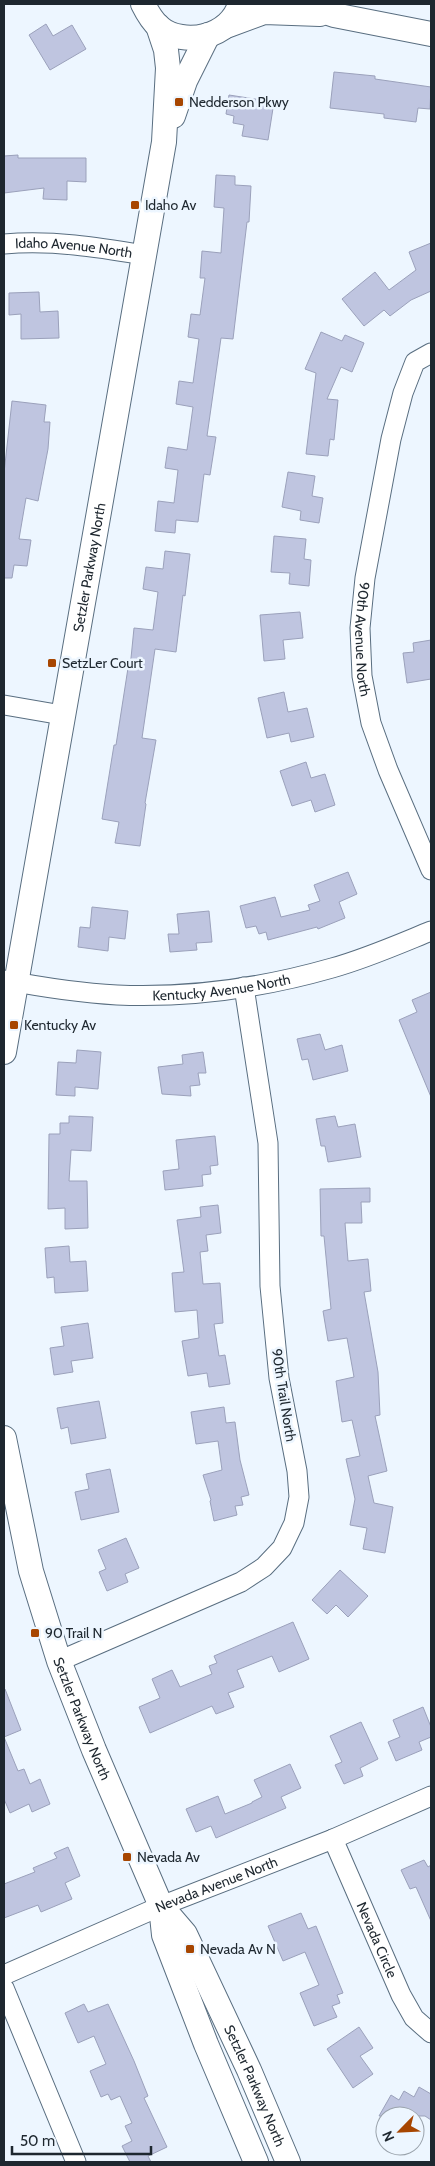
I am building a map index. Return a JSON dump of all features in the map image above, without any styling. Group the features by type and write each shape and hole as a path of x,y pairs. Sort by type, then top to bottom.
{"street":[{"path":"143,4 158,26 173,35 191,39 217,31 264,12 334,15"},
{"name":"Setzler Parkway North","path":"164,142 185,81 217,31 240,4"},
{"path":"302,4 334,15 431,34"},
{"name":"Setzler Parkway North","path":"4,1052 9,981 62,715 164,142 168,68 166,50 158,26"},
{"name":"Idaho Avenue North","path":"4,244 86,245 144,255"},
{"name":"90th Avenue North","path":"431,353 415,362 403,393 391,439 365,578 360,628 362,676 371,723 388,770 431,870"},
{"path":"4,705 62,715"},
{"name":"Kentucky Avenue North","path":"9,981 117,995 190,994 262,985 333,968 431,931"},
{"name":"90th Trail North","path":"59,1660 240,1582 264,1568 282,1548 294,1523 299,1497 297,1471 279,1378 270,1286 268,1143 244,987"},
{"name":"Setzler Parkway North","path":"4,1438 31,1571 59,1660 94,1750 161,1906 164,1934 206,2044 256,2162"},
{"name":"Nevada Avenue North","path":"4,1975 161,1906 333,1839 431,1796"},
{"name":"Nevada Circle","path":"333,1839 401,1995 414,2018 431,2034"},
{"name":"Setzler Parkway North","path":"161,1906 185,1934 249,2070 288,2162"},
{"path":"4,1988 76,2162"}],"building":[{"path":"46,24 53,36 72,25 86,49 50,70 29,35"},
{"path":"334,72 375,76 375,79 431,87 430,109 418,108 416,122 384,118 384,114 330,108"},
{"path":"229,95 274,102 268,140 242,136 244,125 233,123 234,116 226,114"},
{"path":"18,155 18,158 86,158 86,182 67,181 67,200 43,199 44,188 4,193 4,156"},
{"path":"216,175 235,176 235,185 251,186 249,222 247,222 233,339 221,338 207,436 216,437 210,475 204,474 198,522 176,520 175,533 155,531 158,501 174,503 178,470 165,468 168,447 187,450 193,407 176,404 179,381 193,383 199,339 188,337 191,314 200,315 205,278 200,278 202,251 221,253 224,208 214,207"},
{"path":"431,243 431,291 411,300 390,316 384,310 364,326 342,299 375,272 389,290 416,270 409,252"},
{"path":"39,292 40,312 58,311 59,338 21,339 21,314 9,315 9,293"},
{"path":"321,332 342,341 345,335 364,343 352,372 341,367 327,399 338,400 334,440 330,439 328,456 306,454 316,373 305,369"},
{"path":"12,401 46,405 44,422 50,422 48,449 38,501 26,498 19,539 31,540 27,566 14,565 12,578 4,578 4,473"},
{"path":"288,472 315,476 312,496 323,498 319,523 300,520 301,511 282,507"},
{"path":"274,536 306,539 304,559 311,560 309,586 289,584 290,573 271,572"},
{"path":"165,551 190,554 176,652 155,649 142,738 156,740 140,846 115,843 119,822 102,819 128,668 130,668 134,628 153,630 158,592 143,589 146,567 163,569"},
{"path":"300,612 303,638 283,640 285,659 264,661 260,615"},
{"path":"431,640 431,679 407,683 403,653 414,652 413,643"},
{"path":"284,692 288,712 307,708 314,737 291,742 289,733 267,738 258,698"},
{"path":"306,762 311,778 325,774 335,805 315,812 311,800 292,806 280,771"},
{"path":"348,872 357,894 339,902 345,918 318,929 317,927 268,940 266,932 259,934 256,926 246,928 240,906 275,897 281,917 310,910 308,905 320,901 314,885"},
{"path":"92,907 128,911 125,939 109,937 108,951 78,947 80,927 90,928"},
{"path":"209,911 212,942 196,943 197,950 170,952 168,934 179,934 177,914"},
{"path":"431,992 431,1097 399,1020 417,1012 412,1000"},
{"path":"320,1034 325,1050 342,1045 348,1071 313,1080 308,1059 302,1060 297,1039"},
{"path":"77,1050 101,1052 98,1089 75,1087 75,1096 56,1095 58,1062 76,1063"},
{"path":"203,1052 206,1073 198,1073 200,1085 190,1086 191,1096 162,1094 158,1067 183,1064 182,1055"},
{"path":"69,1116 93,1117 91,1151 71,1150 69,1181 87,1181 88,1228 65,1229 65,1208 48,1209 49,1134 60,1134 60,1123 69,1123"},
{"path":"335,1116 338,1127 355,1124 361,1157 328,1162 325,1146 321,1146 316,1119"},
{"path":"215,1136 218,1165 210,1166 211,1174 202,1175 203,1186 165,1190 163,1171 179,1169 176,1140"},
{"path":"370,1188 370,1202 361,1202 362,1223 345,1223 348,1261 368,1259 371,1291 364,1292 378,1372 380,1415 375,1416 387,1471 368,1476 374,1503 393,1507 385,1553 363,1549 367,1528 350,1525 355,1499 346,1459 360,1456 352,1420 342,1422 336,1381 354,1377 347,1338 328,1341 323,1311 331,1309 324,1236 321,1236 320,1189"},
{"path":"218,1205 221,1233 206,1235 208,1251 200,1252 203,1284 220,1283 223,1323 214,1324 219,1356 225,1355 230,1384 209,1387 207,1373 188,1376 182,1341 199,1338 197,1310 175,1312 172,1273 184,1272 177,1220 201,1217 200,1207"},
{"path":"69,1246 70,1262 86,1261 88,1291 55,1293 54,1277 47,1278 45,1248"},
{"path":"88,1323 93,1358 71,1361 73,1372 54,1375 50,1348 64,1346 61,1327"},
{"path":"99,1401 106,1438 71,1444 68,1427 61,1429 57,1408"},
{"path":"224,1407 226,1423 235,1422 240,1460 249,1495 241,1497 243,1505 235,1506 237,1515 214,1521 211,1500 203,1475 222,1470 218,1441 196,1444 191,1412"},
{"path":"110,1469 119,1512 81,1520 75,1492 89,1489 86,1474"},
{"path":"126,1538 139,1568 125,1574 128,1582 107,1591 99,1572 106,1569 98,1550"},
{"path":"340,1570 368,1596 348,1617 336,1605 327,1614 312,1600"},
{"path":"293,1622 309,1659 279,1672 272,1656 237,1670 244,1687 228,1693 234,1707 216,1714 212,1706 150,1733 139,1707 160,1698 152,1679 172,1670 180,1687 212,1674 209,1666 217,1663 214,1656"},
{"path":"4,1690 21,1730 4,1737"},
{"path":"423,1707 431,1727 431,1737 419,1742 422,1750 396,1761 388,1742 400,1737 393,1720"},
{"path":"361,1722 378,1759 360,1768 363,1776 344,1784 335,1765 342,1762 330,1736"},
{"path":"4,1737 18,1771 24,1769 30,1784 40,1779 50,1804 32,1812 29,1804 10,1813 4,1799"},
{"path":"290,1764 301,1788 281,1797 286,1808 216,1838 211,1826 196,1832 186,1809 218,1796 225,1814 252,1803 262,1797 254,1780"},
{"path":"68,1847 80,1876 65,1883 72,1899 41,1912 38,1905 4,1918 4,1884 35,1872 33,1868 57,1858 54,1853"},
{"path":"424,1860 428,1867 431,1865 431,1921 416,1887 410,1889 401,1870"},
{"path":"301,1913 308,1929 316,1926 343,1993 337,1995 340,2003 332,2006 337,2017 314,2026 300,1993 319,1985 305,1952 283,1961 268,1926"},
{"path":"84,2004 88,2012 108,2004 134,2061 148,2096 144,2098 167,2147 148,2156 151,2162 130,2162 122,2146 132,2141 125,2126 132,2123 120,2096 111,2100 108,2094 101,2097 90,2071 106,2064 94,2036 78,2043 65,2013"},
{"path":"359,2027 373,2048 360,2056 373,2074 353,2088 327,2049"},
{"path":"419,2087 431,2094 431,2120 425,2116 425,2106 385,2106 391,2095 399,2100 404,2091 414,2097"}],"place":[{"name":"Nedderson Pkwy","path":"179,102"},
{"name":"Idaho Av","path":"135,205"},
{"name":"SetzLer Court","path":"52,663"},
{"name":"Kentucky Av","path":"14,1025"},
{"name":"90 Trail N","path":"35,1633"},
{"name":"Nevada Av","path":"127,1857"},
{"name":"Nevada Av N","path":"190,1949"}]}
